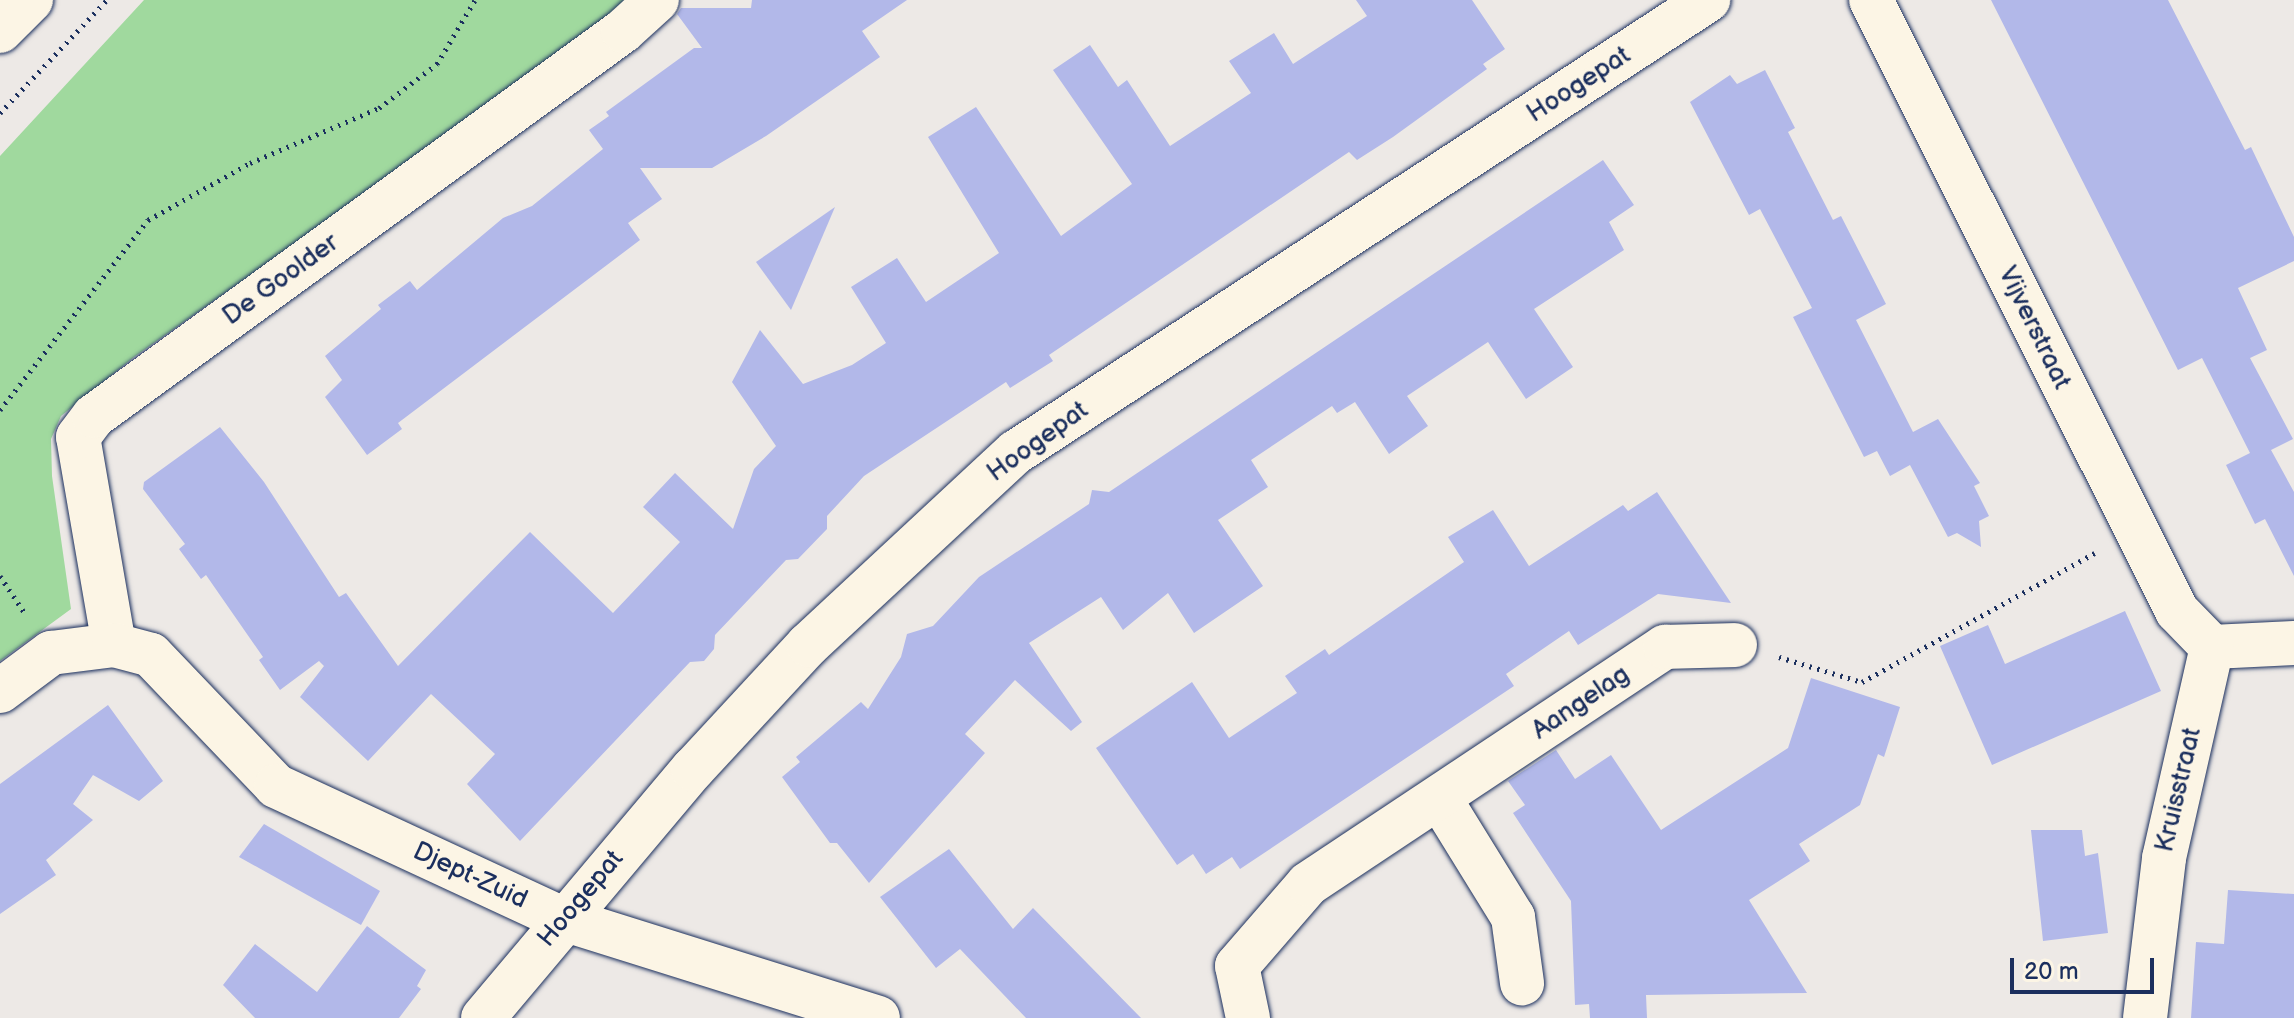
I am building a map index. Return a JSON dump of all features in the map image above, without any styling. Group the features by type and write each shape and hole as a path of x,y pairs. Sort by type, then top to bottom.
{"street":[{"path":"0,31 31,0"},
{"name":"De Goolder","path":"114,645 78,437 94,416 623,31 657,0"},
{"name":"Hoogepat","path":"483,1018 563,919 808,645 1016,452 1708,0"},
{"name":"Vijverstraat","path":"1871,0 2177,611 2212,647"},
{"path":"2212,647 2294,643"},
{"path":"0,691 51,653 114,645"},
{"name":"Djept-Zuid","path":"114,645 151,655 276,786 563,919 878,1018"},
{"name":"Aangelag","path":"1248,1018 1237,966 1298,896 1665,647 1735,645"},
{"name":"Kruisstraat","path":"2145,1018 2164,858 2212,647"},
{"path":"1440,799 1513,917 1522,983"}],"path":[{"path":"0,113 107,0"},
{"path":"0,410 148,220 250,163 379,108 437,64 475,0"},
{"path":"1735,645 1862,682 2135,531"}],"green space":[{"path":"144,0 640,0 134,357 61,416 51,439 52,476 71,609 0,661 0,156"}],"building":[{"path":"752,0 907,0 862,31 880,57 766,136 712,168 640,168 662,199 628,223 640,240 398,423 402,429 367,455 325,397 342,380 325,356 381,309 378,305 410,281 417,290 503,218 532,206 603,149 589,130 609,116 606,112 694,48 702,48 677,14 681,8 751,8"},
{"path":"1356,0 1472,0 1505,49 1483,64 1487,69 1393,137 1357,160 1349,152 1049,355 1053,361 1010,388 1006,382 864,476 827,516 827,529 798,559 786,560 715,635 714,649 704,661 690,662 520,841 467,784 495,754 431,694 368,761 300,697 324,666 319,661 280,690 259,660 263,657 206,575 201,579 179,549 185,544 143,489 144,482 220,427 264,482 339,597 346,593 398,666 530,532 613,613 680,542 643,507 675,473 733,529 754,469 776,446 732,382 760,330 803,384 852,365 886,343 851,287 897,258 926,302 999,253 928,137 976,107 1061,236 1132,184 1053,70 1090,45 1118,87 1127,80 1170,146 1251,93 1229,61 1274,33 1293,64 1367,16"},
{"path":"1991,0 2168,0 2245,150 2251,147 2294,237 2294,261 2238,288 2267,350 2250,358 2293,439 2271,450 2294,492 2294,576 2265,519 2255,524 2226,465 2250,453 2202,358 2178,370"},
{"path":"1765,70 1795,128 1788,132 1833,220 1841,216 1886,304 1856,320 1913,432 1938,419 1980,483 1974,486 1989,516 1979,521 1981,547 1957,533 1948,537 1910,465 1890,476 1877,451 1864,457 1793,317 1812,308 1760,209 1749,215 1690,102 1730,75 1737,84"},
{"path":"1603,160 1634,205 1609,222 1624,250 1534,309 1573,367 1526,399 1488,342 1407,396 1428,426 1389,454 1355,402 1337,413 1332,406 1251,460 1268,487 1218,520 1263,586 1194,633 1168,593 1123,630 1101,597 1029,643 1082,722 1071,731 1015,680 965,734 985,753 869,883 837,843 830,843 782,777 800,762 796,757 861,702 868,709 901,657 907,634 933,626 979,577 1089,504 1092,490 1109,492"},
{"path":"835,207 791,310 756,262"},
{"path":"1657,492 1731,603 1658,594 1578,645 1569,631 1506,674 1514,686 1240,869 1232,857 1206,874 1193,854 1177,865 1096,748 1192,682 1229,738 1297,693 1285,676 1325,649 1329,655 1464,562 1448,537 1493,510 1529,566 1623,505 1628,511"},
{"path":"2125,611 2161,691 1992,765 1940,646 1988,625 2005,664"},
{"path":"1811,678 1900,707 1884,757 1878,754 1860,805 1799,844 1810,861 1749,900 1807,993 1646,995 1647,1018 1590,1018 1589,1004 1575,1005 1571,901 1513,813 1525,805 1508,781 1556,750 1575,779 1611,755 1661,830 1788,748"},
{"path":"108,705 163,781 139,801 93,775 73,804 93,820 46,860 56,875 0,914 0,784"},
{"path":"264,824 380,891 361,925 239,857"},
{"path":"2031,830 2082,830 2085,856 2098,853 2108,933 2043,941"},
{"path":"949,849 1013,929 1033,908 1141,1018 1026,1018 960,949 936,968 880,897"},
{"path":"2228,890 2294,894 2294,1018 2191,1018 2196,942 2224,944"},
{"path":"367,926 426,970 417,986 421,989 399,1018 255,1018 223,985 255,944 317,992"}]}
